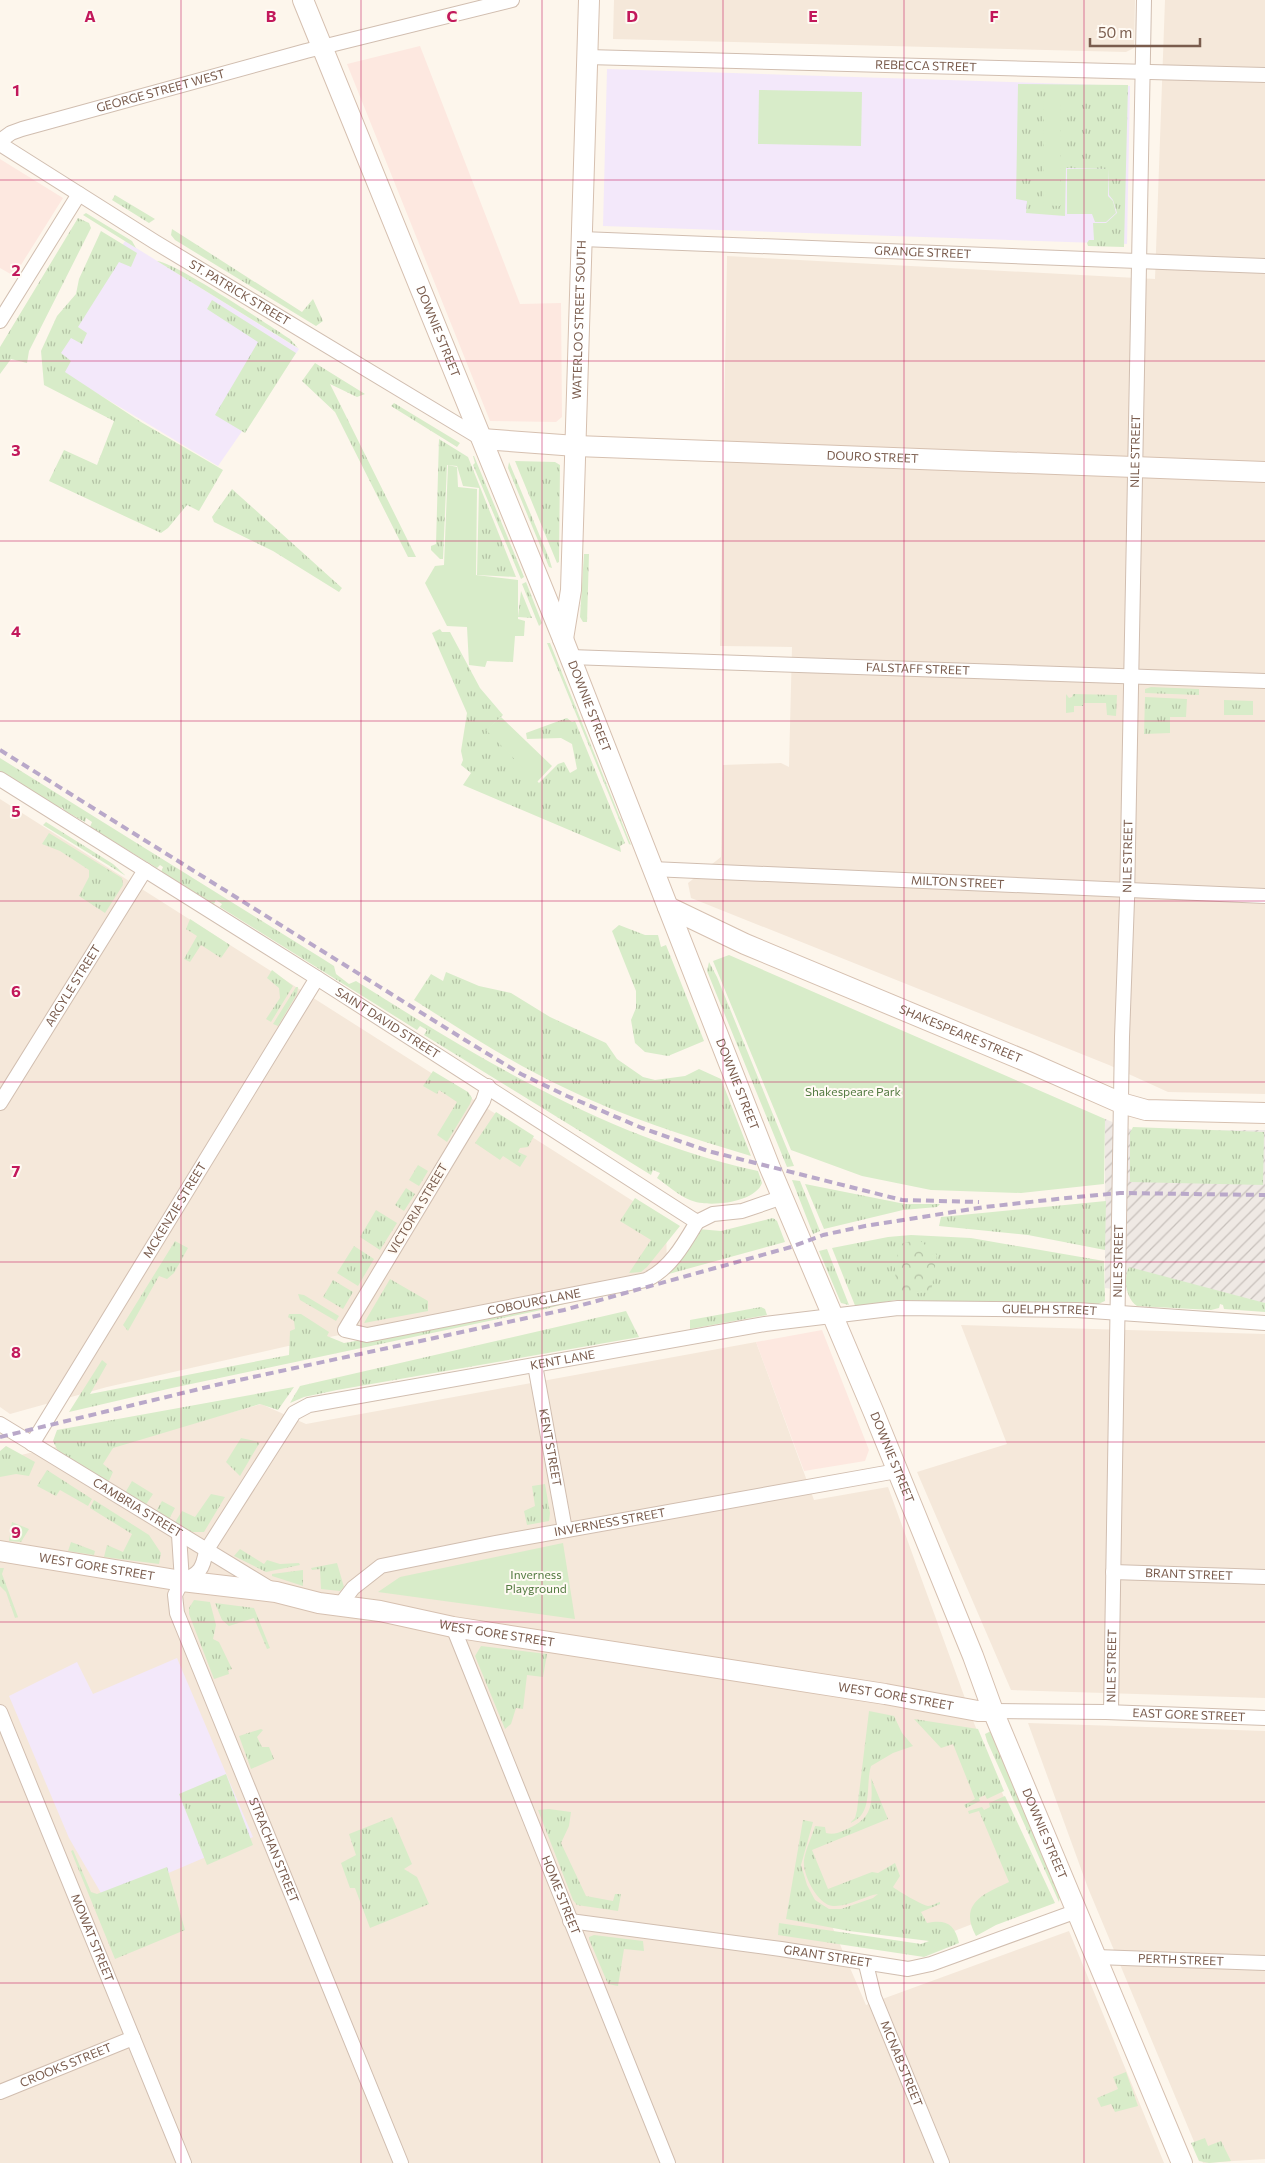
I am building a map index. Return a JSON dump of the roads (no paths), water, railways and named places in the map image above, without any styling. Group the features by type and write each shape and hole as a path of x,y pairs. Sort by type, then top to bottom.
{"street":[{"name":"DOWNIE STREET","path":"302,0 567,648 737,1086 973,1656 993,1711 1182,2163"},
{"name":"GEORGE STREET WEST","path":"0,143 11,133 22,129 322,48 512,0"},
{"name":"WATERLOO STREET SOUTH","path":"567,648 576,446 588,0"},
{"name":"NILE STREET","path":"1111,1712 1121,1103 1127,890 1144,0"},
{"name":"REBECCA STREET","path":"587,57 1265,75"},
{"name":"ST. PATRICK STREET","path":"0,143 78,194 482,439"},
{"path":"0,320 78,194"},
{"name":"GRANGE STREET","path":"582,239 1265,266"},
{"name":"DOURO STREET","path":"482,439 576,446 1265,472"},
{"name":"FALSTAFF STREET","path":"567,648 1265,681"},
{"name":"SAINT DAVID STREET","path":"0,779 488,1086 697,1222"},
{"name":"MILTON STREET","path":"652,869 1265,896"},
{"name":"ARGYLE STREET","path":"0,1103 145,870"},
{"name":"SHAKESPEARE STREET","path":"668,907 745,944 1028,1062 1121,1103 1146,1110 1265,1113"},
{"name":"MCKENZIE STREET","path":"32,1444 317,978"},
{"name":"VICTORIA STREET","path":"345,1330 484,1101 488,1086"},
{"path":"697,1222 714,1214 742,1212 783,1197"},
{"name":"COBOURG LANE","path":"345,1330 367,1335 646,1280 660,1274 677,1254 697,1222"},
{"name":"GUELPH STREET","path":"832,1315 928,1307 1118,1313 1265,1323"},
{"name":"KENT LANE","path":"206,1551 294,1413 309,1405 679,1338 832,1315"},
{"name":"KENT STREET","path":"535,1365 565,1530"},
{"name":"CAMBRIA STREET","path":"0,1424 276,1592"},
{"name":"INVERNESS STREET","path":"340,1605 353,1588 381,1566 565,1530 897,1471"},
{"name":"STRACHAN STREET","path":"179,1534 182,1581 175,1595 178,1613 401,2163"},
{"name":"WEST GORE STREET","path":"0,1551 182,1581 276,1592 453,1627 885,1694 978,1711 993,1711"},
{"path":"182,1581 196,1576 202,1569 206,1551"},
{"name":"BRANT STREET","path":"1113,1572 1265,1578"},
{"name":"HOME STREET","path":"453,1627 668,2163"},
{"name":"EAST GORE STREET","path":"993,1711 1111,1712 1265,1718"},
{"name":"MOWAT STREET","path":"0,1712 184,2163"},
{"name":"GRANT STREET","path":"570,1921 781,1949 866,1964 908,1969 924,1966 1077,1911"},
{"name":"PERTH STREET","path":"1096,1957 1265,1963"},
{"name":"MCNAB STREET","path":"866,1964 874,1997 942,2163"},
{"name":"CROOKS STREET","path":"0,2092 133,2038"}],"railway":[{"path":"0,750 465,1040 521,1074 567,1096 642,1128 708,1151 902,1200 979,1202"},
{"path":"0,1437 216,1385 564,1310 791,1247 823,1235 865,1226 985,1207 1120,1193 1265,1195"}],"park label":[{"name":"Shakespeare Park","path":"853,1092"},
{"name":"Inverness Playground","path":"536,1582"}]}
